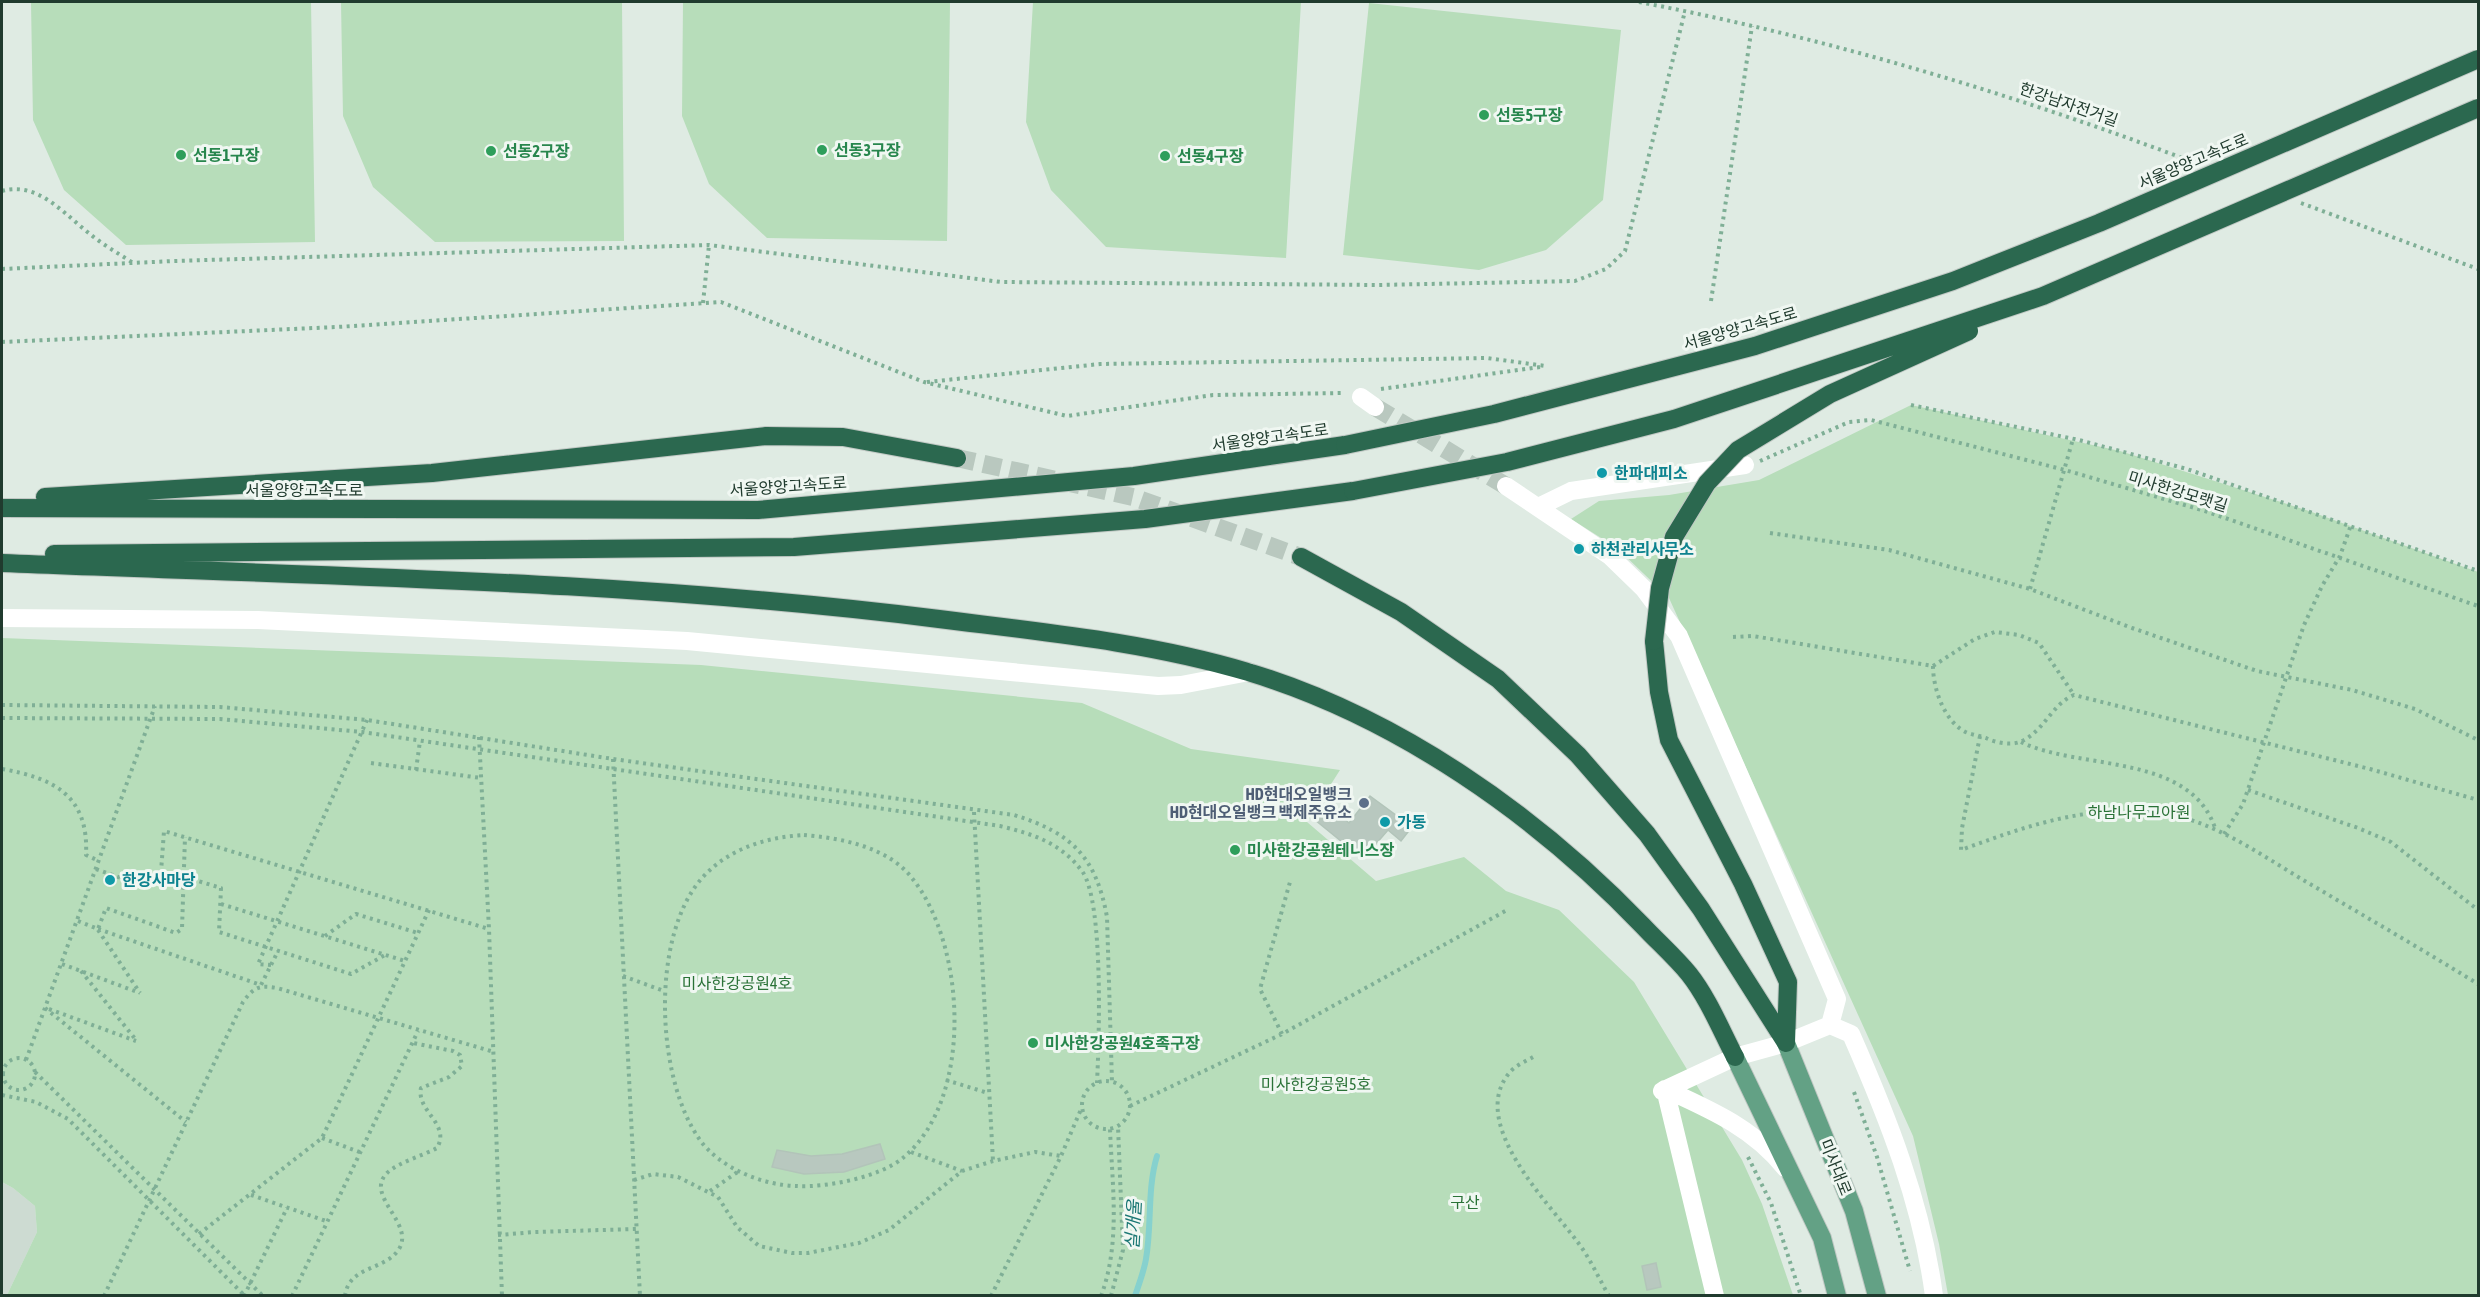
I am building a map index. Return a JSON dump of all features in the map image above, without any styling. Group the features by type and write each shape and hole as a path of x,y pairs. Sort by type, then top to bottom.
{"highway":[{"name":"서울양양고속도로","path":"2,508 758,510 1134,476 1344,446 1494,414 1755,346 1953,281 2100,223 2478,59"},
{"path":"1786,1043 1788,982 1743,884 1669,740 1659,692 1654,641 1660,588 1674,537 1707,483 1738,450 1830,394 2043,296 2478,108"},
{"path":"2,555 794,547 1145,519 1353,491 1507,462 1674,419 2043,296"},
{"path":"2,499 260,486 432,473 766,436 843,437 957,458"},
{"path":"1301,556 1401,612 1498,679 1578,754 1647,834 1701,909 1786,1043"},
{"path":"2,563 591,588 835,606 1069,636 1167,652 1250,672 1337,707 1417,747 1460,774 1530,824 1615,897 1691,976 1735,1057"}],"main road":[{"name":"미사대로","path":"1786,1043 1854,1211 1877,1296"},
{"path":"1735,1057 1822,1238 1837,1296"}],"street":[{"path":"1538,507 1571,491 1745,465"},
{"path":"1506,486 1610,556 1644,589 1679,636 1837,999 1830,1025"},
{"path":"2,618 258,620 687,641 1158,686 1181,685 1250,672"},
{"path":"1664,1090 1735,1057 1786,1043 1830,1025 1851,1034 1896,1141 1918,1216 1934,1296"},
{"path":"1664,1090 1736,1123 1764,1145 1791,1175"},
{"path":"1664,1090 1715,1296"}],"path":[{"name":"한강남자전거길","path":"1639,2 1752,26 1997,92 2198,164"},
{"path":"2,269 133,262 709,245 1000,282 1378,285 1575,281 1606,269 1625,251 1686,11"},
{"path":"1711,301 1752,26"},
{"path":"2,191 10,189 38,193 90,234 133,262"},
{"path":"2299,202 2478,269"},
{"path":"704,303 709,245"},
{"path":"2,342 337,327 721,302 924,382 1067,416 1214,395 1353,393 1371,398 1546,366 1487,358 1100,364 924,382"},
{"path":"1911,405 2073,439 2187,469 2478,571"},
{"name":"미사한강모랫길","path":"1745,465 1770,458 1849,422 1864,419 2065,470 2205,511 2340,556 2478,606"},
{"path":"2030,589 2073,439"},
{"path":"2224,834 2243,804 2286,676 2322,586 2340,556 2351,525"},
{"path":"1770,534 1889,550 2030,589 2132,628 2257,671 2352,690 2415,709 2478,741"},
{"path":"1733,637 1753,636 1933,666 1975,639 1995,633 2019,636 2038,643 2074,695"},
{"path":"1933,666 1933,680 1948,717 1966,733 1996,743 2020,742 2037,750 2103,760 2163,778 2192,793 2211,812 2216,831"},
{"path":"2020,742 2043,727 2063,700 2074,695 2262,742 2478,800"},
{"path":"2,705 220,706 367,720 613,759 974,812 1014,815 1061,833 1082,852 1095,872 1107,917 1112,1082"},
{"path":"26,1060 156,705"},
{"path":"2,718 220,719 362,732 1000,826 1041,837 1056,845 1083,873 1094,905 1100,1031 1097,1083"},
{"path":"271,965 258,964 367,720"},
{"path":"1980,736 1962,828 1961,850 2067,815 2111,811 2152,812 2187,819 2238,840 2478,984"},
{"path":"479,737 489,929 498,1235 502,1296"},
{"path":"416,770 420,741"},
{"path":"613,759 640,1296"},
{"path":"371,764 481,778"},
{"path":"2,769 58,786 70,796 83,824 86,855 99,861"},
{"path":"2248,790 2358,828 2391,842 2478,910"},
{"path":"974,812 993,1161"},
{"path":"96,869 146,886 156,883 162,872 164,831 489,929"},
{"path":"804,835 850,842 876,851 912,876 936,922 948,957 955,993 953,1058 946,1080 932,1122 911,1152 892,1166 874,1173 822,1185 795,1186 767,1182 739,1171 714,1155 699,1139 677,1092 669,1055 664,991 668,965 682,912 691,894 715,866 752,845 775,837 804,835"},
{"path":"98,929 106,908 176,933 182,929 185,837"},
{"path":"185,877 221,888 219,932 351,974 385,955"},
{"path":"1282,1035 1260,989 1290,882"},
{"path":"221,904 405,961"},
{"path":"1130,1106 1282,1035 1509,909"},
{"path":"199,1234 322,1138 429,910"},
{"path":"325,936 356,914 418,933"},
{"path":"78,921 261,985 494,1052"},
{"path":"62,964 140,993 98,929"},
{"path":"104,1296 243,1002 251,990 261,985 278,951"},
{"path":"45,1008 136,1041 81,971"},
{"path":"623,976 664,991"},
{"path":"45,1008 186,1122"},
{"path":"292,1296 362,1153 418,1031"},
{"path":"345,1296 348,1282 395,1255 400,1248 402,1232 381,1191 381,1183 390,1171 437,1148 440,1143 439,1125 423,1104 420,1096 421,1088 449,1077 462,1066 460,1055 453,1051 413,1043"},
{"path":"1533,1057 1510,1072 1499,1093 1497,1112 1501,1129 1520,1168 1578,1242 1609,1296"},
{"path":"35,1072 32,1083 24,1089 13,1089 3,1082 3,1072 7,1064 16,1059 26,1060 35,1072 263,1296"},
{"path":"946,1080 988,1093"},
{"path":"991,1296 1062,1156 1086,1093 1097,1083 1112,1082 1125,1091 1130,1106 1128,1114 1118,1126 1110,1129 1094,1126 1088,1121 1082,1107"},
{"path":"1853,1091 1877,1157 1910,1273"},
{"path":"2,1095 36,1102 68,1119 245,1295 287,1208"},
{"path":"1111,1296 1123,1250 1118,1126"},
{"path":"1101,1296 1111,1263 1114,1241 1110,1129"},
{"path":"322,1138 362,1153"},
{"path":"1743,1149 1771,1203 1801,1296"},
{"path":"911,1152 962,1171"},
{"path":"634,1180 653,1174 665,1174 710,1191 718,1197 737,1227 759,1246 792,1253 808,1253 859,1243 889,1230 962,1171 993,1161 1035,1152 1062,1156"},
{"path":"710,1191 739,1171"},
{"path":"251,1195 329,1222"},
{"path":"498,1235 636,1230"}],"shaded area":[{"path":"2,1182 35,1206 37,1232 7,1295 2,1296"}],"green space":[{"name":"선동1구장","path":"31,2 311,2 315,242 126,245 64,190 33,120"},
{"name":"선동2구장","path":"341,2 622,2 624,241 435,242 373,187 343,116"},
{"name":"선동3구장","path":"683,2 950,2 947,241 767,238 709,184 682,116"},
{"name":"선동4구장","path":"1033,2 1301,2 1286,258 1106,247 1051,190 1026,122"},
{"name":"선동5구장","path":"1369,3 1621,30 1603,200 1546,250 1479,270 1343,255"},
{"name":"하남나무고아원","path":"1911,405 2120,451 2309,511 2478,572 2478,1295 1948,1295 1939,1244 1913,1136 1669,598 1617,548 1571,519 1599,501 1669,495 1759,480"},
{"path":"2,638 701,665 1082,703 1191,749 1340,770 1307,822 1376,881 1464,857 1506,891 1559,910 1634,982 1742,1160 1762,1204 1793,1295 7,1295 37,1232 35,1206 2,1182"}],"building":[{"path":"1370,796 1412,827 1401,841 1388,830 1363,859 1315,820 1328,805 1349,823"},
{"path":"880,1144 885,1159 844,1172 804,1174 772,1167 777,1150 811,1156 842,1154"},
{"path":"1656,1263 1661,1287 1647,1290 1642,1266"}],"waterway":[{"name":"실개울","path":"1135,1296 1146,1259 1152,1181 1157,1156"}],"tunnel":[{"path":"1375,407 1506,486"},
{"path":"957,458 1133,497 1301,557"}],"place":[{"name":"선동5구장","path":"1484,115"},
{"name":"선동3구장","path":"822,150"},
{"name":"선동2구장","path":"491,151"},
{"name":"선동1구장","path":"181,155"},
{"name":"선동4구장","path":"1165,156"},
{"name":"한파대피소","path":"1602,473"},
{"name":"하천관리사무소","path":"1579,549"},
{"name":"HD현대오일뱅크 HD현대오일뱅크 백제주유소","path":"1364,803"},
{"name":"가동","path":"1385,822"},
{"name":"미사한강공원테니스장","path":"1235,850"},
{"name":"한강사마당","path":"110,880"},
{"name":"미사한강공원4호족구장","path":"1033,1043"}],"park label":[{"name":"미사한강공원4호","path":"737,983"},
{"name":"미사한강공원5호","path":"1316,1084"},
{"name":"구산","path":"1465,1202"}]}
